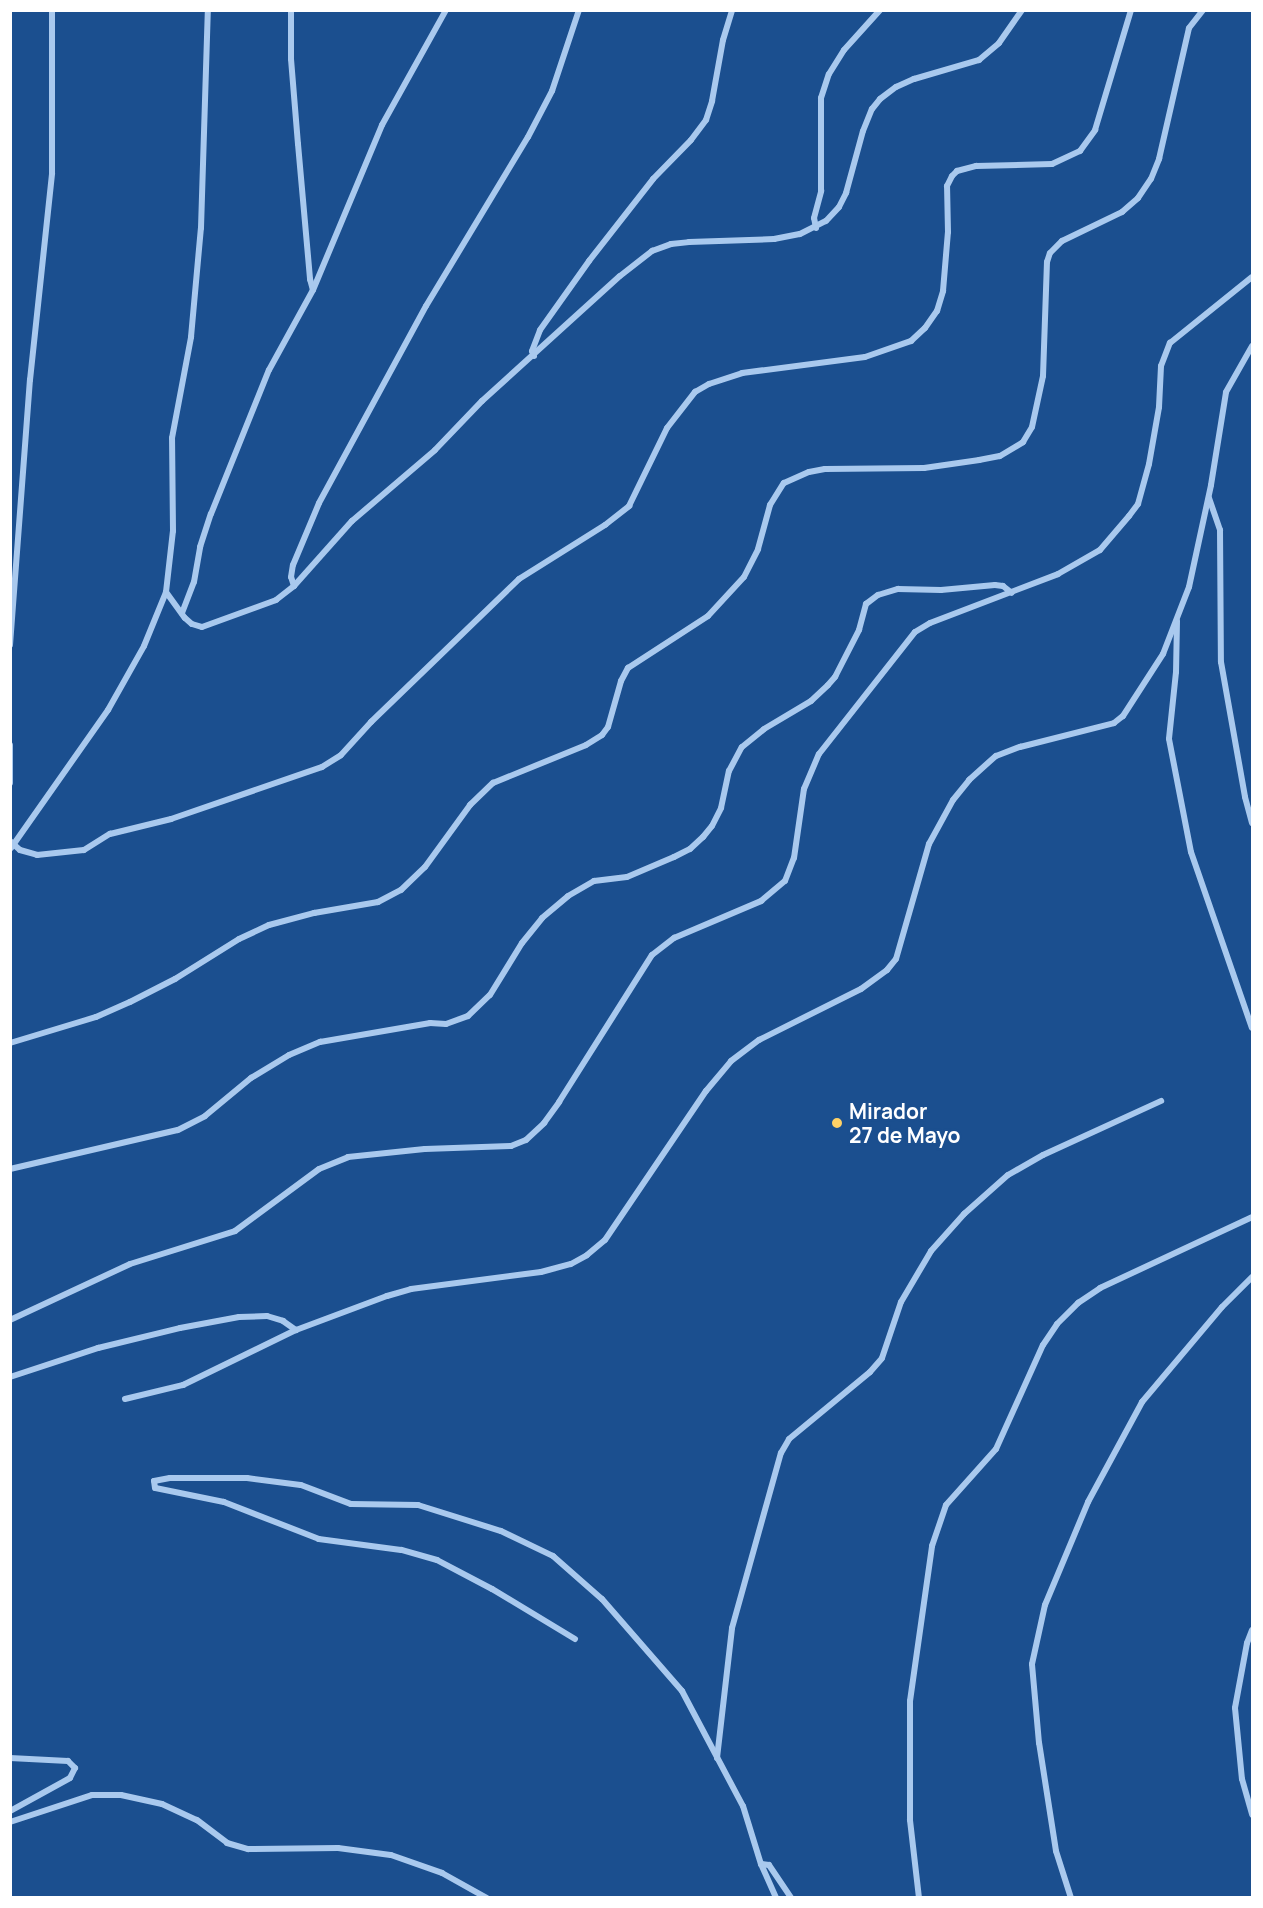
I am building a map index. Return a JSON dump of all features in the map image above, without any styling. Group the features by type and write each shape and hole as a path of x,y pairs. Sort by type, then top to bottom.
{"street":[{"path":"10,645 30,380 52,173 52,10"},
{"path":"208,10 201,228 191,337 172,438 173,531 166,592 144,646 108,711 11,845 37,855 84,850 110,834 171,819 322,767 341,755 371,722 519,579 605,525 629,506 668,428 695,392 709,384 742,374 866,357 911,341 925,328 937,311 943,291 948,232 947,186 952,176 957,171 976,166 1052,164 1080,151 1095,130 1131,10"},
{"path":"291,10 291,58 298,144 310,279 314,290"},
{"path":"182,613 194,582 200,547 211,514 269,370 314,290 382,125 446,10"},
{"path":"294,586 291,577 293,565 319,503 426,306 528,137 552,90 579,10"},
{"path":"534,356 532,351 540,330 590,261 653,179 691,140 706,120 712,101 723,40 732,10"},
{"path":"816,228 814,218 821,191 821,98 829,74 844,50 880,10"},
{"path":"166,592 192,624 202,627 216,624 276,600 294,586 352,521 435,450 482,402 629,269 652,251 671,244 689,242 774,238 816,228 826,221 839,207 846,193 863,131 872,108 880,99 896,87 914,79 980,60 999,43 1022,10"},
{"path":"10,1043 96,1017 130,1002 175,979 239,939 269,925 314,913 378,902 396,893 425,867 470,805 493,783 586,745 602,735 611,717 621,681 628,668 708,616 744,577 758,549 770,505 784,483 809,472 825,469 924,468 979,460 1000,456 1023,442 1032,427 1043,376 1047,262 1050,253 1062,241 1122,212 1138,198 1151,179 1159,159 1189,28 1203,10"},
{"path":"10,1320 130,1264 235,1231 319,1169 348,1157 425,1149 510,1146 526,1140 544,1123 559,1102 652,955 674,938 761,901 785,881 794,858 804,789 819,754 870,692 906,642 930,623 1058,574 1100,550 1129,516 1138,504 1149,464 1159,407 1161,366 1170,343 1252,277"},
{"path":"125,1399 154,1394 205,1376 296,1330 411,1289 541,1272 571,1264 587,1255 605,1240 706,1092 731,1061 759,1040 861,989 887,970 896,959 929,844 953,800 969,780 996,756 1020,747 1114,723 1123,716 1163,654 1189,588 1209,498 1226,392 1252,346"},
{"path":"1209,498 1220,530 1221,662 1245,797 1252,823"},
{"path":"10,1169 178,1130 205,1116 261,1072 289,1055 320,1042 430,1023 446,1024 468,1016 490,995 522,943 542,918 568,896 594,881 627,877 674,857 690,849 703,837 712,826 721,808 729,771 742,747 764,729 811,701 828,685 859,630 866,604 878,595 898,589 941,590 995,585 1003,586 1012,593"},
{"path":"1177,614 1176,672 1169,739 1191,852 1252,1028"},
{"path":"10,745 10,783"},
{"path":"716,1759 732,1628 781,1453 789,1439 870,1372 882,1358 901,1302 931,1251 964,1214 1008,1175 1025,1165 1161,1101"},
{"path":"919,1898 910,1820 910,1701 932,1546 946,1505 996,1449 1043,1345 1057,1324 1078,1303 1100,1288 1252,1217"},
{"path":"1071,1898 1056,1851 1038,1743 1032,1664 1046,1605 1088,1502 1143,1402 1222,1307 1252,1276"},
{"path":"10,1377 98,1348 180,1328 239,1317 267,1316 283,1321 296,1330"},
{"path":"575,1640 492,1589 437,1560 401,1550 320,1539 224,1502 155,1488 154,1480 247,1478 300,1485 351,1504 409,1504 433,1508 530,1543 571,1569 632,1631 682,1691 716,1759 743,1806 761,1864 776,1898"},
{"path":"1252,1630 1247,1643 1235,1708 1242,1779 1252,1815"},
{"path":"10,1758 68,1761 75,1768 70,1778 10,1812"},
{"path":"10,1822 92,1795 121,1795 162,1804 197,1820 227,1843 248,1849 338,1848 391,1855 442,1873 487,1898"},
{"path":"761,1864 769,1864 791,1898"}],"place":[{"name":"Mirador 27 de Mayo","path":"837,1123"}]}
